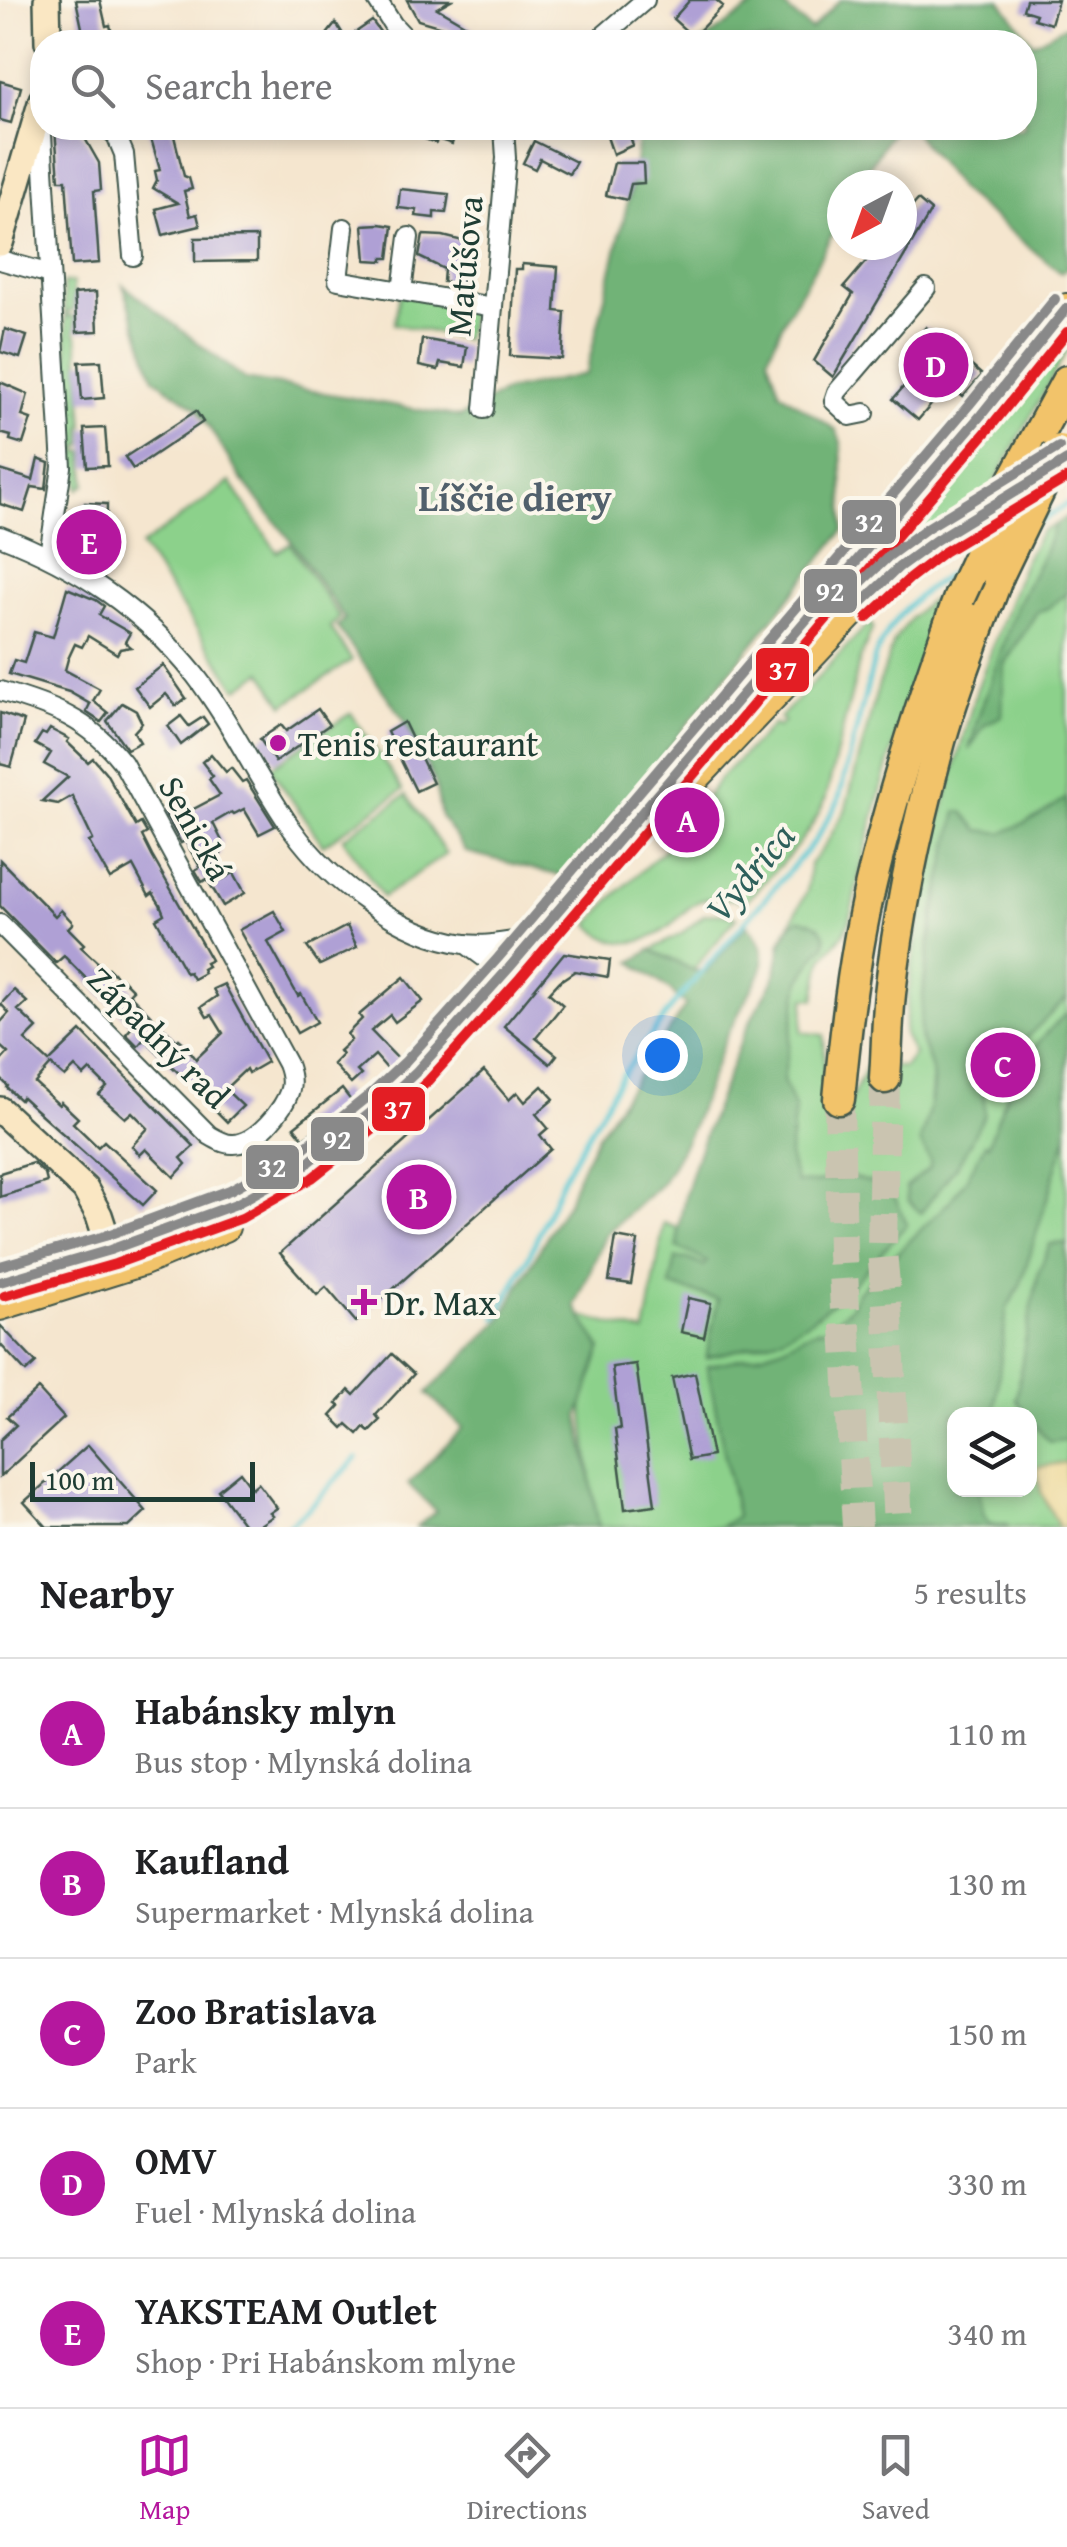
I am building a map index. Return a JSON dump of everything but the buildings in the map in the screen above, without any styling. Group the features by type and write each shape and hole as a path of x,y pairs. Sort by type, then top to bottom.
{"highway":[{"path":"840,1099 849,1007 868,900 930,676 959,598 1014,479 1067,381"},
{"path":"885,1078 894,956 916,836 941,738 998,576 1063,442"}],"main road":[{"path":"0,1306 236,1204 304,1166 367,1118 520,968 1067,308"},
{"path":"545,936 874,589 924,549 975,516"},
{"path":"0,1282 113,1260"}],"street":[{"path":"47,0 48,30"},
{"path":"377,0 398,30"},
{"path":"610,30 645,0"},
{"path":"0,242 32,140"},
{"path":"43,140 62,467 49,556"},
{"path":"118,140 124,154 133,256"},
{"name":"Matúšova","path":"484,410 505,140"},
{"path":"344,228 338,280 493,307"},
{"path":"402,291 408,237"},
{"path":"0,260 50,274"},
{"path":"866,413 850,416 834,401 837,392 926,288"},
{"path":"0,536 49,556 123,602 168,644 215,704 290,826 320,862 392,918 466,944 545,936"},
{"name":"Senická","path":"0,691 74,718 96,733 123,762 282,1052"},
{"name":"Západný rad","path":"0,924 209,1136 222,1142 233,1144 250,1139 284,1101 291,1082 282,1052"},
{"path":"466,944 489,961 520,968"},
{"path":"0,1110 85,1189 99,1215 113,1260"}],"green space":[{"path":"762,0 777,0 811,30 719,30"},
{"path":"840,0 1000,0 1023,30 811,30"},
{"path":"1067,25 1067,268 1061,273 962,192 921,140 1037,140 1037,41"},
{"path":"638,140 886,140 867,170 827,170 827,244 786,316 768,357 780,392 836,430 841,442 844,530 565,877 466,852 441,817 435,782 405,721 337,627 345,619 292,542 240,477 198,409 154,378 123,285 245,379 460,417 506,391 586,374 633,181"},
{"path":"63,283 73,283 73,311 67,312 68,317 74,316 77,335 84,426 83,445 78,447 79,452 84,451 86,484 79,489 75,456"},
{"path":"400,294 472,309 465,339 394,324"},
{"path":"1067,329 1067,350 986,498 948,519 781,671 899,526"},
{"path":"230,482 277,552 290,544 340,618 330,627 352,660 284,705 262,672 237,689 141,546"},
{"path":"1067,516 1067,593 1037,612 1004,664 1002,716 985,724 969,750 1016,607 1055,525"},
{"path":"1055,525 1016,607 972,740 1004,665 1037,612 1067,593 1067,1527 596,1527 573,1314 645,1333 664,1223 694,1234 789,1098 783,1080 800,981 824,933 811,921 793,923 780,944 807,891 810,864 845,811 894,641 912,617 944,591 891,755 849,922 822,960 815,999 805,998 802,1032 824,1035 825,1094 851,1099 867,1066 904,1067 914,1054 904,1035 911,970 938,826 977,689 1024,562 1041,532","holes":["949,850 931,1127 925,1126 933,1071 920,1038 933,914"]},
{"path":"869,623 873,627 860,659 826,797 791,853 746,901 705,899 687,909 669,927 639,941 618,941 598,932 590,924 611,899 680,835 719,779 774,724 778,727 784,721 780,718"},
{"path":"351,713 403,790 323,845 270,768"},
{"path":"406,795 446,854 383,897 343,838"},
{"path":"1067,798 1067,998 1029,1035 1004,1073 983,1083 985,1114 960,1161 921,1213 908,1201 906,1187 930,1168 920,1142 933,1085 920,1035 922,1002 957,811 963,812 979,830 1003,833"},
{"path":"704,915 737,917 693,970 651,950 681,934"},
{"path":"799,919 817,924 826,939 800,981 783,1080 795,1110 789,1155 796,1182 814,1183 847,1176 877,1184 893,1194 907,1224 846,1292 812,1319 777,1339 706,1358 718,1299 670,1286 676,1258 704,1266 707,1262 677,1247 683,1205 701,1144 741,1042 773,981 787,931"},
{"path":"747,925 761,945 762,970 726,1037 691,1130 662,1183 606,1234 575,1306 601,1349 579,1416 599,1527 417,1527 436,1511 408,1484 463,1428 427,1393 500,1321 568,1202 598,1135 686,1005 632,962 651,950 706,972"},
{"path":"1067,1013 1067,1135 1020,1286 1007,1308 995,1407 947,1407 947,1497 980,1497 990,1524 1009,1527 720,1527 737,1516 707,1366 781,1347 827,1328 851,1307 858,1292 949,1202 965,1181 985,1144 988,1145 1027,1058"},
{"path":"1066,1243 1067,1440 1049,1442 1037,1427 1037,1407 1022,1407 1016,1400 1039,1271 1050,1244"}],"sand":[{"path":"1067,1462 1067,1527 1059,1527 1041,1492 1038,1467"}],"waterway":[{"name":"Vydrica","path":"1037,524 1067,504"},
{"name":"Vydrica","path":"496,1318 529,1256 563,1178 621,1077 674,1004 815,841 838,802 875,656 891,628 920,595 958,569"},
{"name":"Vydrica","path":"287,1527 357,1458"}],"tunnel":[{"path":"885,1078 882,1251 898,1527"},
{"path":"839,1099 842,1254 857,1527"}],"transit line":[{"name":"32","path":"0,1266 105,1236 230,1190 296,1154 373,1092 498,958 1055,299"},
{"name":"92","path":"0,1282 110,1250 236,1204 304,1166 383,1103 509,968 981,415 1067,308"},
{"name":"37","path":"4,1296 115,1264 242,1218 312,1178 393,1114 427,1082 520,978 1067,332"},
{"name":"32","path":"847,596 889,556 927,528 1059,447"},
{"name":"92","path":"857,607 899,567 936,540 1067,460"},
{"name":"37","path":"867,618 944,552 1067,478"}],"place":[{"name":"OMV","path":"936,365"},
{"name":"YAKSTEAM Outlet","path":"89,542"},
{"name":"Tenis restaurant","path":"278,743"},
{"name":"Habánsky mlyn","path":"687,820"},
{"name":"Zoo Bratislava","path":"1003,1065"},
{"name":"Kaufland","path":"419,1197"},
{"name":"Dr. Max","path":"364,1302"}],"district":[{"name":"Líščie diery","path":"515,497"}]}
